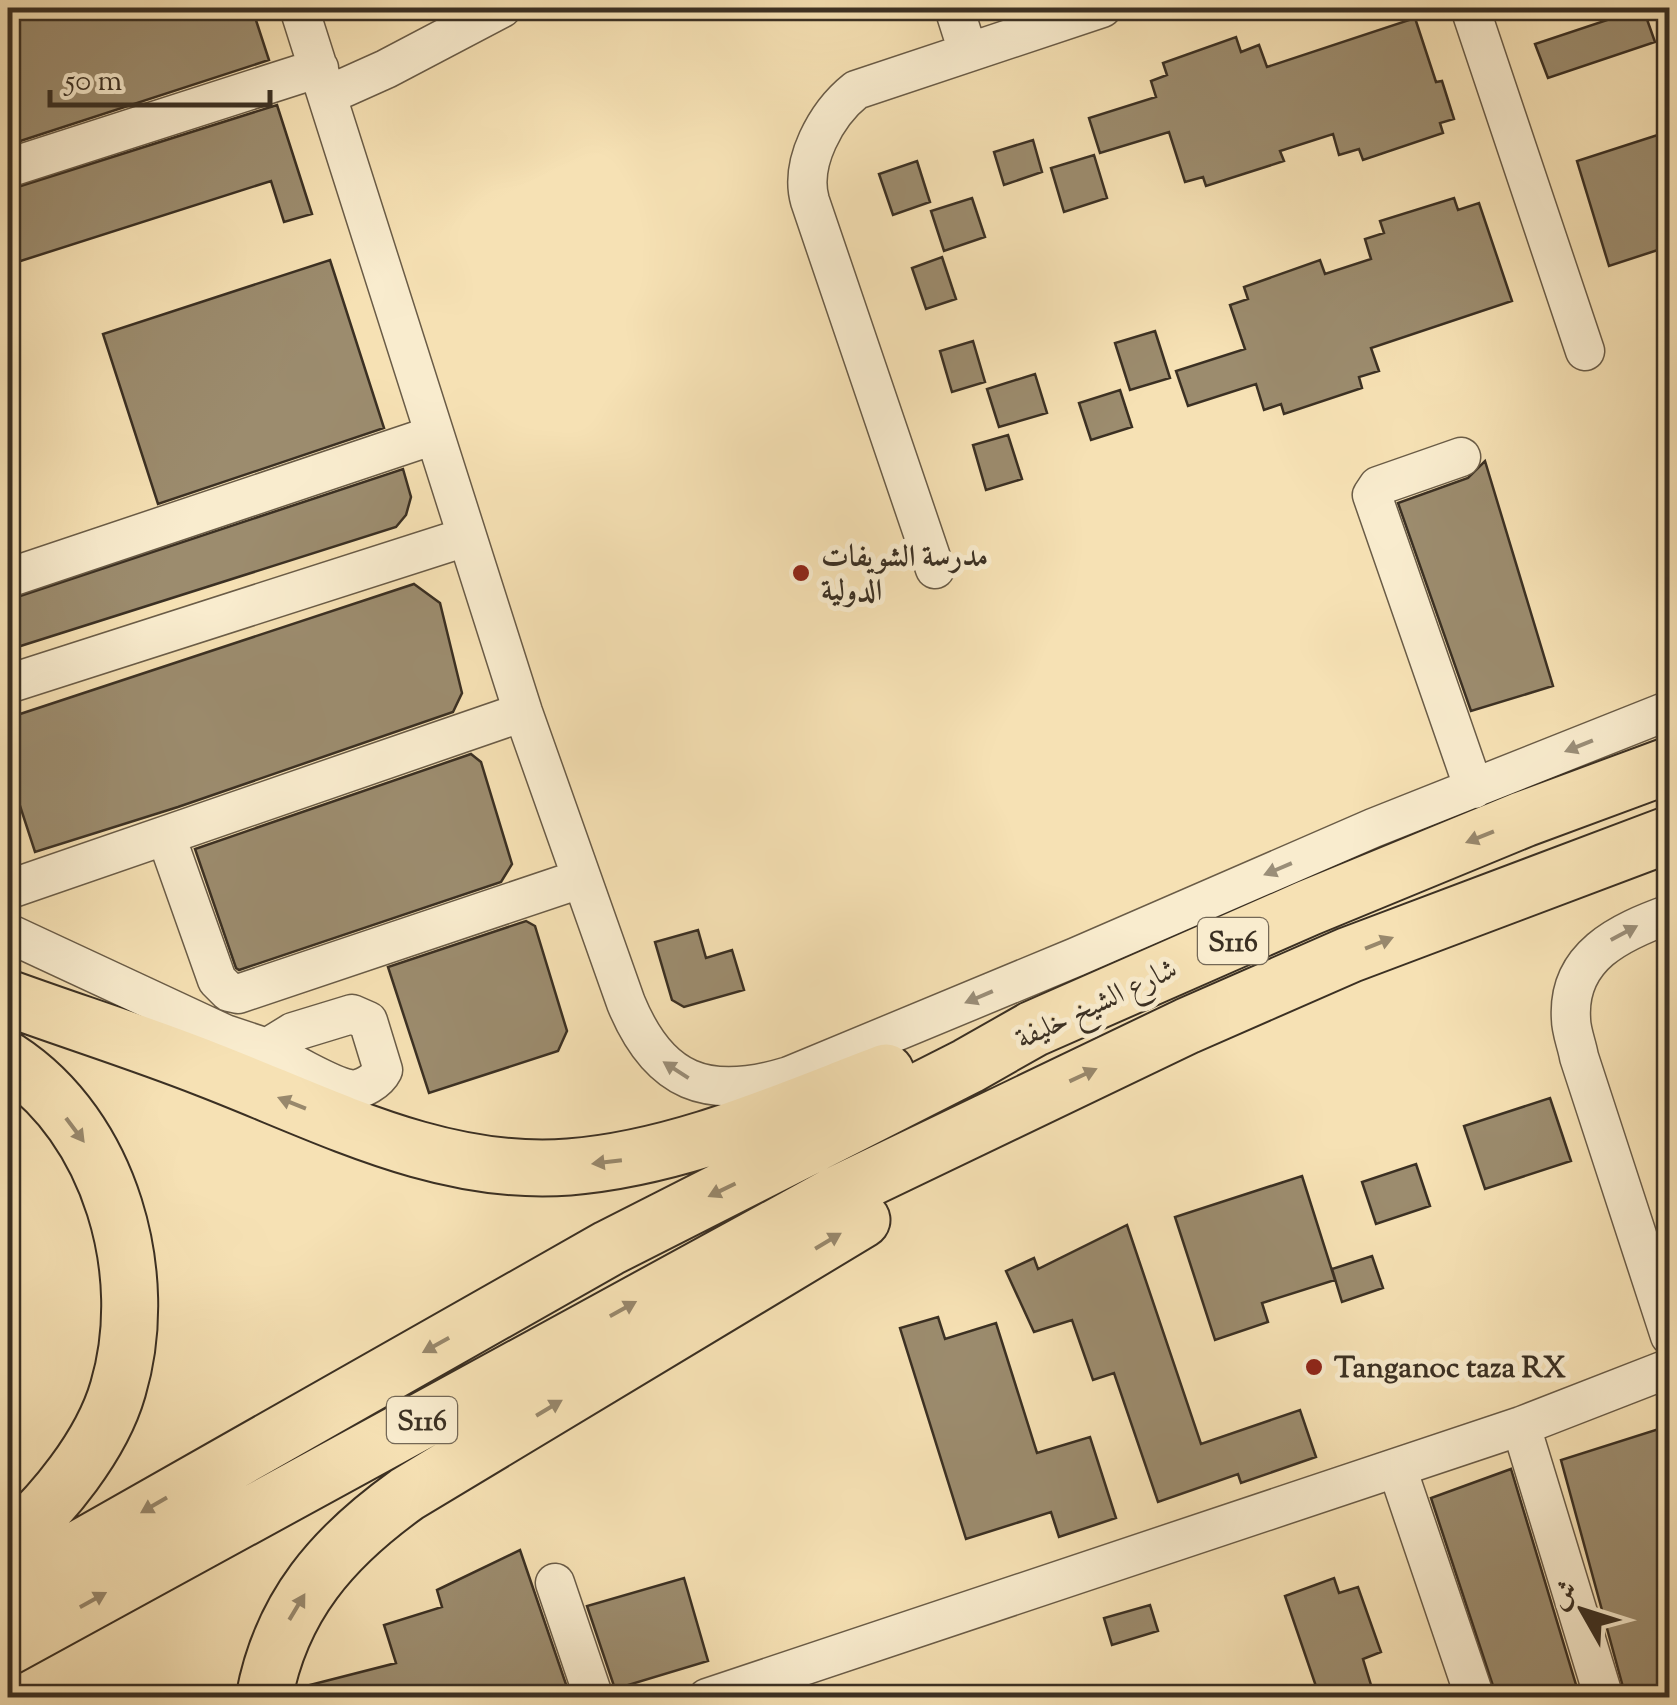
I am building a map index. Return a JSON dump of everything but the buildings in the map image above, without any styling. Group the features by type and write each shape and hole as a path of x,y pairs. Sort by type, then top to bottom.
{"highway":[{"name":"شارع الشيخ خليفة","path":"8,1589 592,1257 1033,1029 1326,901 1524,819 1670,765"},
{"name":"شارع الشيخ خليفة","path":"8,1647 837,1194 1187,1026 1349,955 1670,834"},
{"path":"8,998 132,1041 390,1142 447,1158 506,1167 566,1167 625,1160 683,1145 770,1118 970,1042 1033,1029"},
{"path":"8,1060 49,1096 82,1137 106,1184 122,1233 130,1285 130,1338 118,1392 85,1458 57,1496 8,1544"},
{"path":"264,1698 270,1666 287,1624 334,1554 363,1526 407,1494 993,1144 1017,1124 1034,1098"}],"street":[{"path":"299,8 466,536 580,879 639,1035 662,1062 690,1080 724,1089 756,1086 840,1055 1373,828 1670,710"},
{"path":"8,168 323,82 386,69 502,8"},
{"path":"954,8 968,52"},
{"path":"936,569 805,186 811,156 844,99 868,85 1102,8"},
{"path":"1470,8 1585,351"},
{"path":"8,578 434,436"},
{"path":"1461,457 1378,486 1372,496 1474,789"},
{"path":"8,684 466,536"},
{"path":"132,1041 64,996 13,948 9,884 166,836 523,712"},
{"path":"166,836 218,980 229,992 238,994 580,879"},
{"path":"1670,914 1625,930 1602,946 1585,964 1575,985 1570,1018 1670,1336"},
{"path":"13,948 267,1048"},
{"path":"707,1698 1522,1426 1670,1368"},
{"path":"1522,1426 1604,1698"},
{"path":"1397,1468 1475,1698"},
{"path":"555,1582 594,1698"}],"place":[{"name":"مدرسة الشويفات الدولية","path":"801,573"},
{"name":"Tanganoc taza RX","path":"1314,1367"}]}
